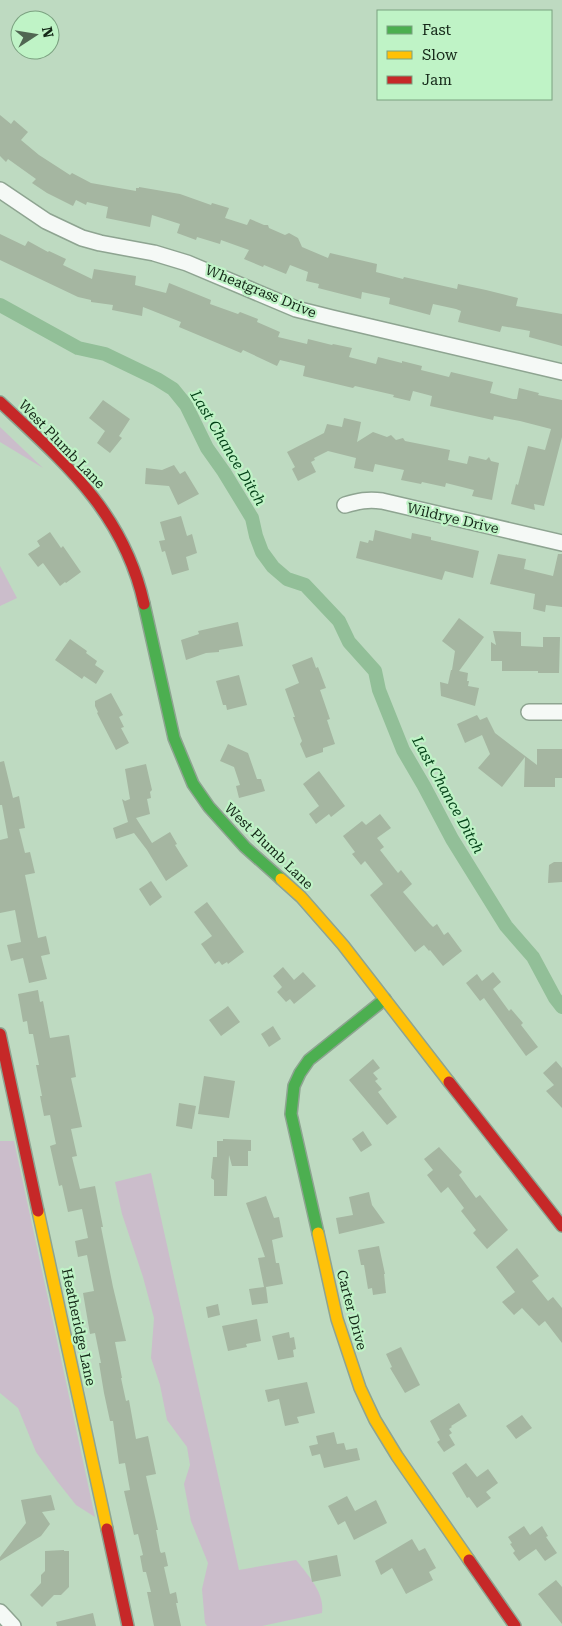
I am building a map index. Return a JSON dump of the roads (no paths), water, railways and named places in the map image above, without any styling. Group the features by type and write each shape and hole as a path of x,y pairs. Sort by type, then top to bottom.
{"street":[{"name":"Wheatgrass Drive","path":"0,190 46,221 82,238 100,244 154,253 187,262 296,308 562,372"},
{"name":"West Plumb Lane","path":"0,402 50,449 76,477 109,516 120,537 140,585 174,738 193,784 226,827 245,847 294,891 343,945 562,1226"},
{"name":"Wildrye Drive","path":"345,505 364,500 382,501 562,543"},
{"path":"529,712 562,712"},
{"name":"Carter Drive","path":"385,999 309,1060 300,1071 294,1083 291,1098 291,1114 337,1319 360,1388 375,1420 397,1456 515,1626"},
{"name":"Heatheridge Lane","path":"0,1034 128,1626"},
{"path":"0,1612 13,1626"}],"waterway":[{"name":"Last Chance Ditch","path":"0,305 78,348 105,354 157,379 173,389 186,405 207,448 252,518 262,552 273,567 287,579 305,585 339,621 349,642 375,671 379,690 403,750 452,839 506,926 533,957 555,998 562,1007"}]}
